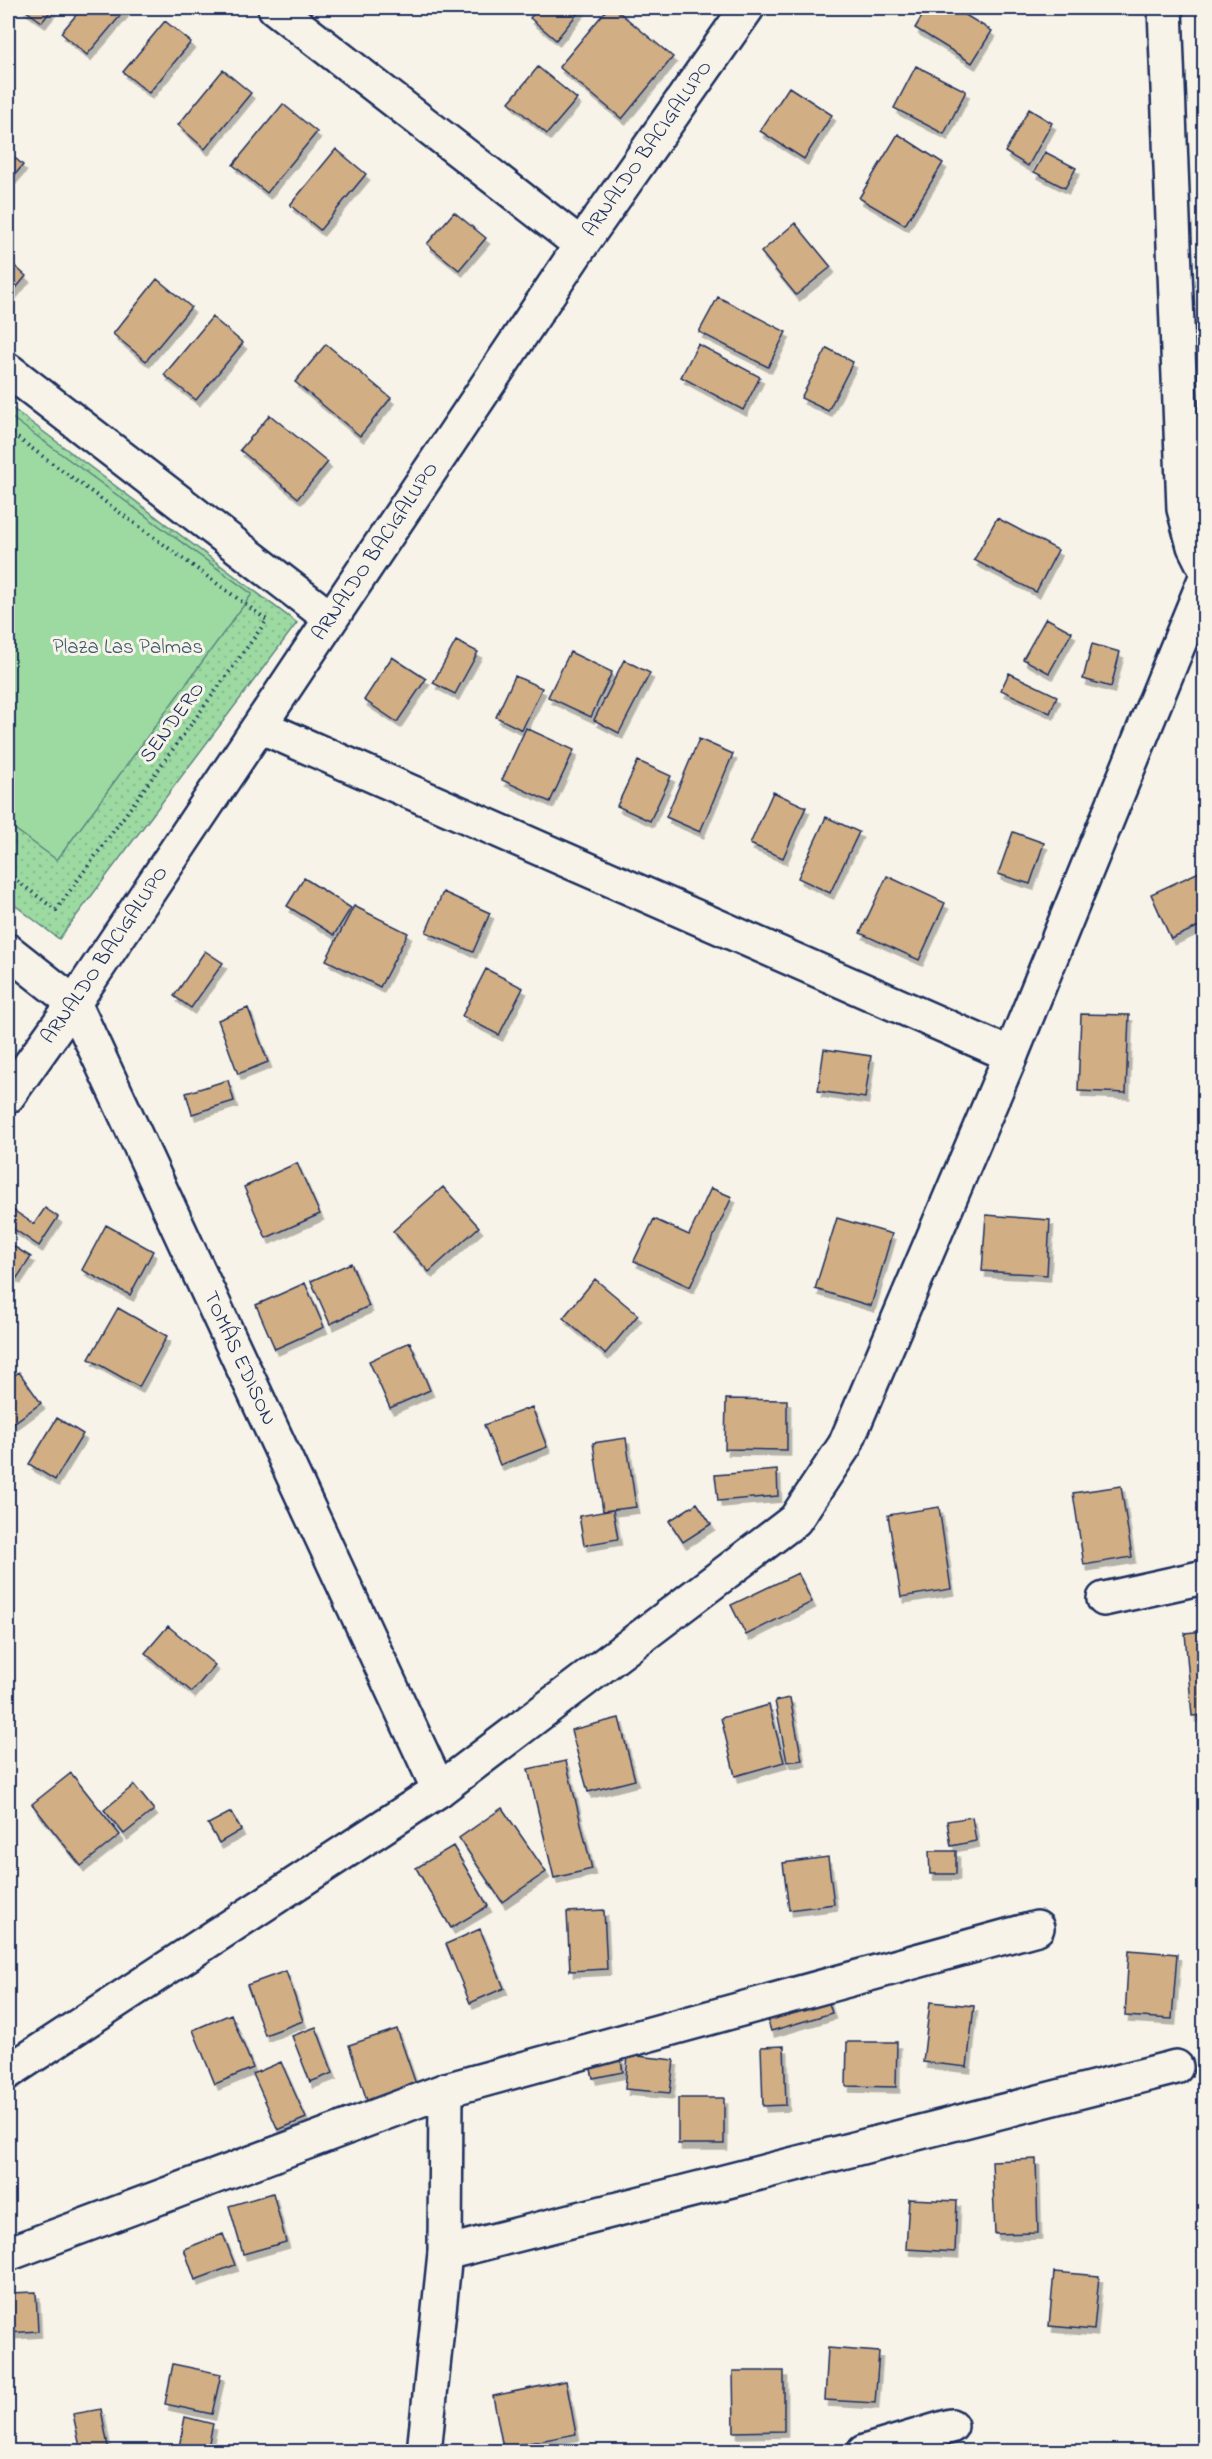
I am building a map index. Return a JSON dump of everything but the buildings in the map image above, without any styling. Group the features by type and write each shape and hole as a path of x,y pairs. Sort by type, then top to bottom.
{"street":[{"path":"275,8 581,245"},
{"name":"ARNALDO BACIGALUPO","path":"8,1096 74,1003 581,245 747,8"},
{"path":"1165,8 1184,509 1194,546 1204,566"},
{"path":"8,370 330,618"},
{"path":"8,2072 440,1790 795,1520 845,1445 1011,1055 1204,582"},
{"path":"260,726 1011,1055"},
{"name":"TOMÁS EDISON","path":"8,951 74,1003 440,1790"},
{"path":"1104,1599 1204,1577"},
{"path":"8,2254 446,2090 1037,1928"},
{"path":"445,2253 1176,2067"},
{"path":"424,2451 445,2253 446,2090"},
{"path":"864,2451 951,2426"}],"path":[{"name":"SENDERO","path":"8,431 267,620 56,910 8,874"}],"green space":[{"name":"Plaza Las Palmas","path":"8,405 297,623 59,939 8,900"},
{"name":"Plaza Las Palmas","path":"8,415 252,594 57,860 8,824"}]}
